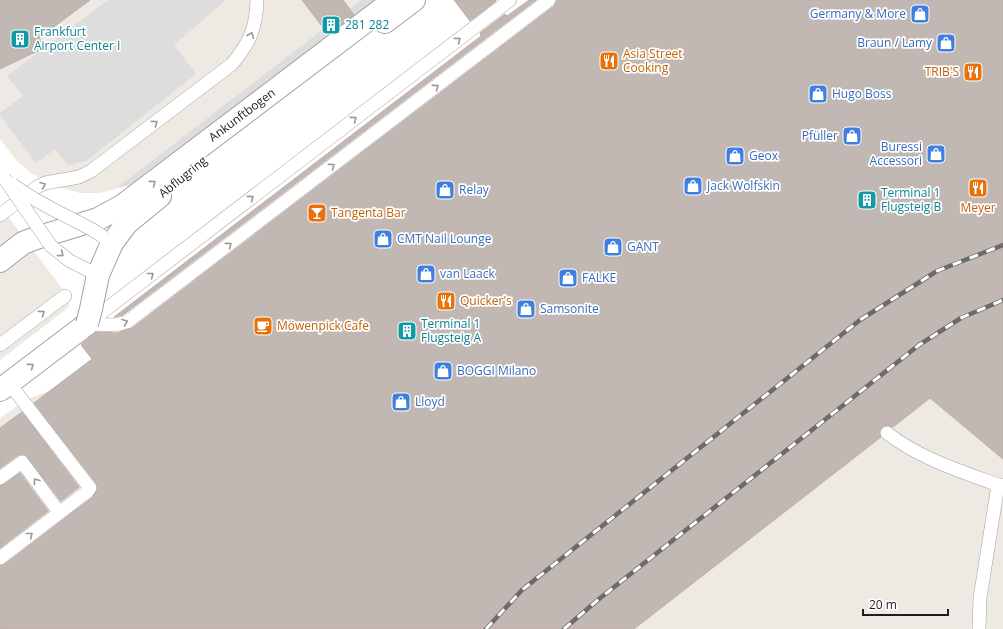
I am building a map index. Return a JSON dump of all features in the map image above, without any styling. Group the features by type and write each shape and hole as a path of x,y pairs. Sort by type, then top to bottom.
{"street":[{"name":"Ankunftbogen","path":"0,260 33,239 98,218 122,206 394,0"},
{"name":"Abflugring","path":"87,324 92,309 98,275 112,243 127,222 204,160 414,0"},
{"path":"4,387 87,324"}],"lane":[{"path":"0,215 37,187 45,183 79,177 91,171 232,64 244,49 252,33 257,16 257,0"},
{"path":"87,324 510,0"},
{"path":"87,324 115,325 127,322 549,0"},
{"path":"2,175 21,191 90,229 112,243"},
{"path":"2,175 51,246 70,261 98,275"},
{"path":"0,345 65,296"},
{"path":"0,558 59,512 88,492 90,488 4,387"},
{"path":"887,432 897,440 942,464 1001,485 980,598 980,629"},
{"path":"0,478 22,462 59,512"}],"shaded area":[{"path":"108,0 226,0 174,45 196,74 86,161 68,165 55,149 36,163 0,115 0,113 23,96 7,76"},
{"path":"361,0 386,0 127,199 118,187"}],"pier":[{"path":"380,0 585,0 105,365 85,339 80,343 92,359 51,390 26,400 0,418 0,360 64,311 69,306 69,299 0,206 0,139 16,160 31,173 58,187 80,193 100,193 130,185 154,173"}],"building":[{"name":"Frankfurt Airport Center I","path":"0,0 90,0 39,38 46,47 0,69"},
{"name":"281 282","path":"302,0 343,0 354,15 328,34"},
{"path":"454,0 495,0 496,1 470,21"},
{"path":"529,0 536,0 123,315 114,317 481,36 480,33 505,14 507,16"},
{"name":"Terminal 1 Flugsteig A","path":"557,0 1003,0 1003,459 930,398 893,427 888,425 883,426 879,432 881,437 634,629 0,629 0,566 5,564 93,497 98,488 96,483 34,403 92,359 81,345 96,332 117,333 132,328 554,6"},
{"path":"22,412 79,487 61,501 26,455 18,455 0,468 0,428"},
{"path":"20,473 48,511 0,548 0,486"}],"railway":[{"path":"486,629 522,590 860,320 937,271 1003,245"},
{"path":"564,629 599,599 919,345 961,318 1003,300"}],"place":[{"name":"Germany & More","path":"920,14"},
{"name":"281 282","path":"331,25"},
{"name":"Frankfurt Airport Center I","path":"20,39"},
{"name":"Braun / Lamy","path":"946,43"},
{"name":"Asia Street Cooking","path":"609,61"},
{"name":"TRIB'S","path":"973,72"},
{"name":"Hugo Boss","path":"818,94"},
{"name":"Pfüller","path":"852,136"},
{"name":"Buressi Accessori","path":"936,154"},
{"name":"Geox","path":"735,156"},
{"name":"Jack Wolfskin","path":"693,186"},
{"name":"Meyer","path":"978,188"},
{"name":"Relay","path":"445,190"},
{"name":"Terminal 1 Flugsteig B","path":"867,200"},
{"name":"Tangenta Bar","path":"317,213"},
{"name":"CMT Nail Lounge","path":"383,239"},
{"name":"GANT","path":"613,247"},
{"name":"van Laack","path":"426,274"},
{"name":"FALKE","path":"568,278"},
{"name":"Quicker's","path":"446,301"},
{"name":"Samsonite","path":"526,309"},
{"name":"Möwenpick Cafe","path":"263,326"},
{"name":"Terminal 1 Flugsteig A","path":"407,331"},
{"name":"BOGGI Milano","path":"443,371"},
{"name":"Lloyd","path":"401,402"}]}
